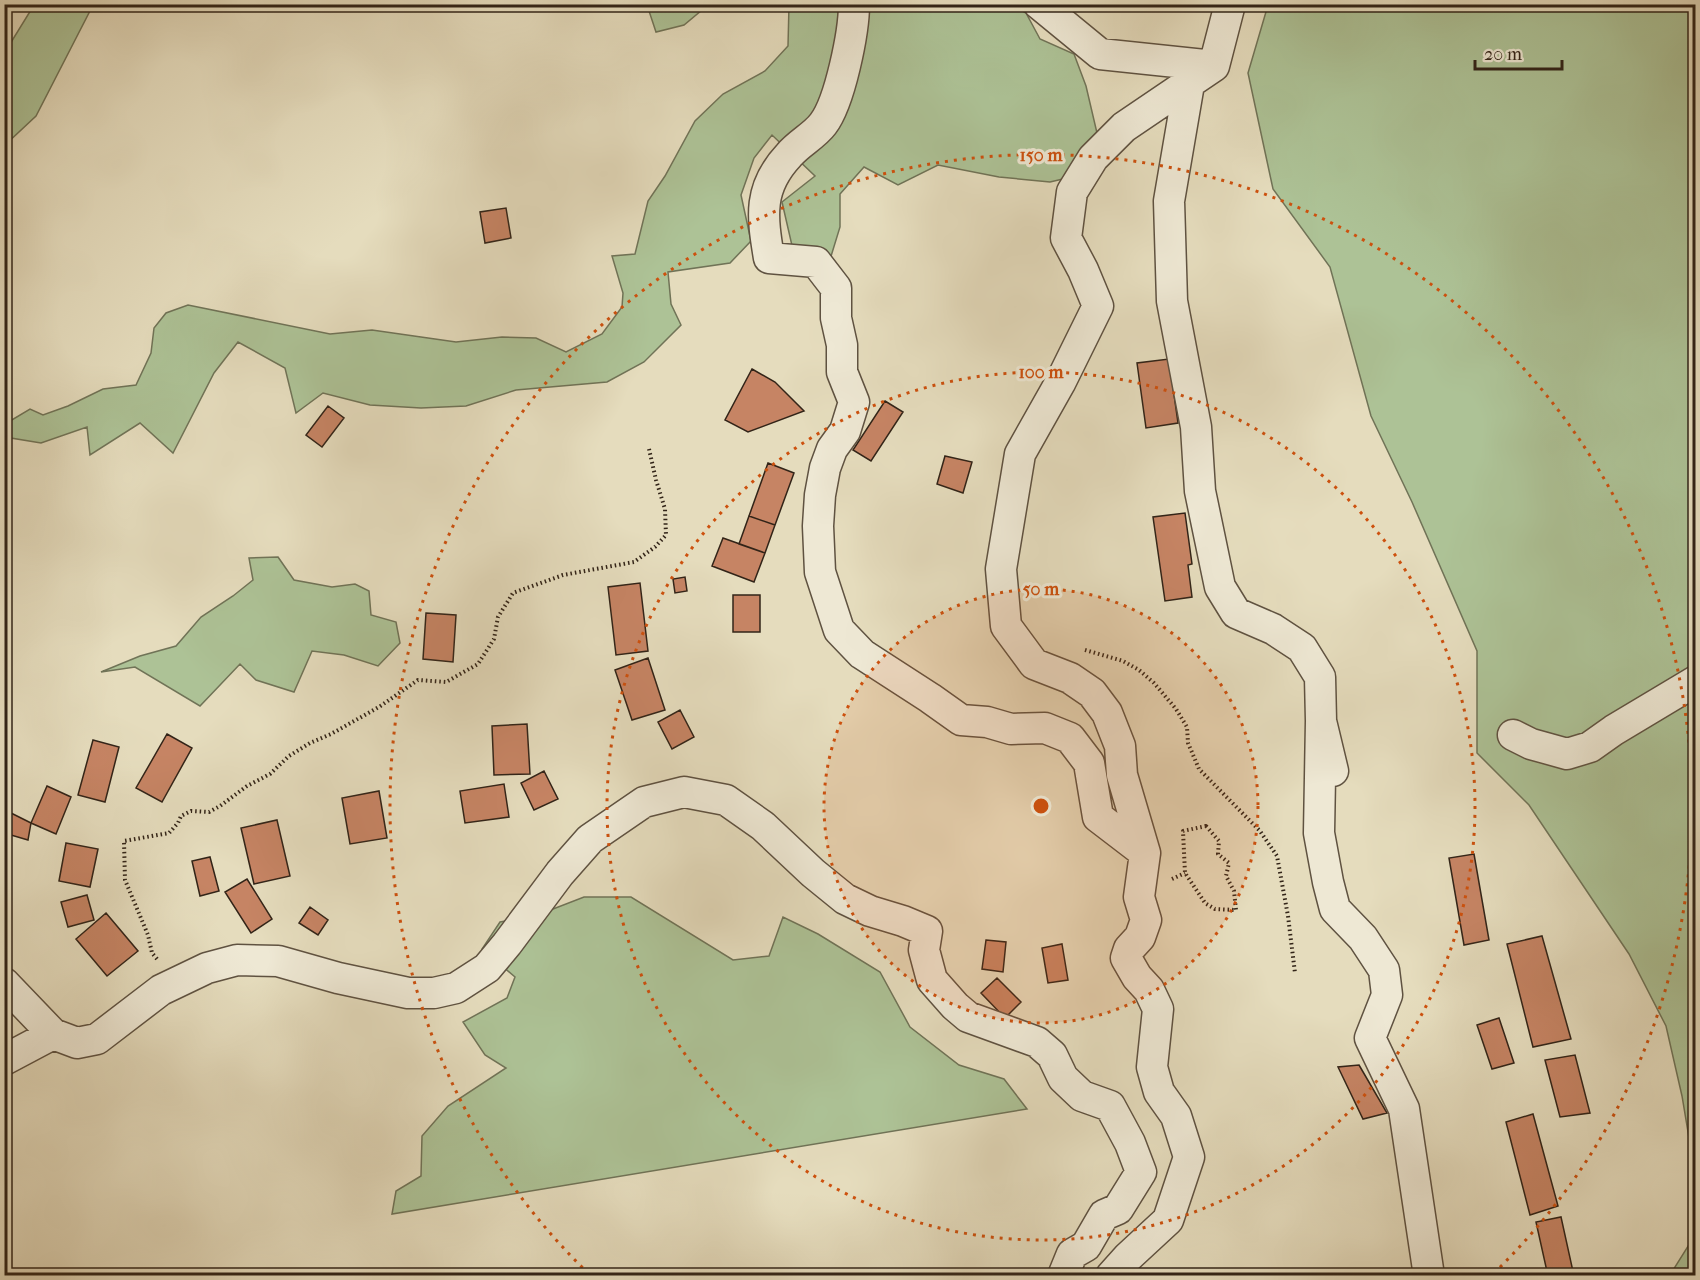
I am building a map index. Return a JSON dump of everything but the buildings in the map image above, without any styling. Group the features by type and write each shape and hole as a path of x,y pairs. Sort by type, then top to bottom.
{"street":[{"path":"854,4 854,22 838,91 824,123 789,155 771,179 764,201 764,221 770,258 816,262 836,288 836,318 842,345 842,372 854,402 846,430 832,449 825,468 818,526 820,572 838,630 862,654 960,720 987,722 1011,729 1045,728 1070,738 1089,763 1098,817 1145,853"},
{"path":"1039,4 1100,54 1214,66"},
{"path":"1111,1275 1168,1220 1189,1156 1176,1116 1159,1092 1152,1067 1158,1009 1149,990 1137,977 1126,958 1129,949 1140,937 1146,920 1139,897 1145,853 1122,775 1120,746 1107,713 1092,693 1070,678 1034,664 1006,626 1001,569 1020,454 1060,383 1098,306 1066,238 1072,192 1093,158 1124,127 1214,66 1230,4"},
{"path":"1189,84 1169,201 1172,301 1196,427 1200,491 1220,587 1236,614 1273,629 1302,648 1320,676 1319,833 1335,909 1363,938 1384,970 1387,995 1370,1038 1404,1109 1429,1275"},
{"path":"1513,735 1531,744 1567,754 1590,747 1695,681"},
{"path":"1321,721 1333,771"},
{"path":"4,983 53,1034 77,1043 97,1039 161,990 207,968 237,960 278,961 338,978 408,993 434,993 456,988 487,968 560,873 590,839 644,802 684,792 726,800 764,826 813,873 845,899 870,911 927,931 924,950 932,980 955,1006 968,1017 1037,1042 1052,1055 1063,1078 1082,1096 1110,1106 1130,1143 1141,1172 1118,1209 1104,1215 1086,1246 1072,1254 1063,1275"},
{"path":"4,1060 53,1034"}],"path":[{"path":"183,979 152,953 148,935 125,880 124,841 169,833 182,816 191,811 209,812 220,806 247,786 270,774 289,756 379,707 418,680 446,682 477,664 494,639 498,617 513,593 563,575 634,562 655,548 666,535 665,509 649,449"},
{"path":"1078,648 1123,661 1139,670 1154,683 1176,709 1187,727 1188,744 1199,769 1260,831 1277,856 1288,916 1295,974"},
{"path":"1206,826 1219,841 1218,854 1229,863 1226,876 1234,891 1236,910 1215,909 1205,903 1185,873 1183,831 1206,826"}],"green space":[{"path":"647,4 708,5 684,25 656,32"},
{"path":"34,5 93,5 36,116 5,145 5,52"},
{"path":"789,5 1012,5 1026,13 1040,39 1074,54 1086,86 1097,133 1084,174 1050,182 999,177 938,165 898,185 864,167 840,194 840,227 828,266 796,263 782,202 815,176 772,135 754,158 741,195 751,241 730,263 668,272 671,304 681,325 644,362 607,382 516,390 466,406 421,408 370,405 323,393 296,413 285,368 238,342 214,373 173,453 140,423 90,455 87,427 41,443 5,437 5,424 30,409 43,415 103,389 136,385 151,353 154,328 166,313 188,305 330,334 372,330 456,342 502,337 536,338 566,352 602,334 622,307 623,293 612,256 635,254 648,201 665,176 695,121 723,94 765,71 788,46"},
{"path":"1268,5 1695,5 1695,1174 1682,1096 1666,1026 1629,954 1529,805 1477,753 1477,651 1412,502 1371,416 1330,267 1273,189 1248,73"},
{"path":"278,557 294,580 332,587 355,584 369,591 371,615 396,622 400,643 378,666 344,655 312,651 294,692 256,680 240,664 200,706 135,667 101,672 140,656 176,646 201,617 253,580 249,558"},
{"path":"584,897 631,897 733,960 769,956 783,917 818,934 880,972 910,1027 959,1065 1004,1079 1027,1109 392,1214 396,1191 421,1176 422,1136 448,1106 506,1068 485,1055 463,1022 507,998 515,977 482,949 500,922 535,916"},
{"path":"1695,1235 1695,1275 1670,1275"}]}
